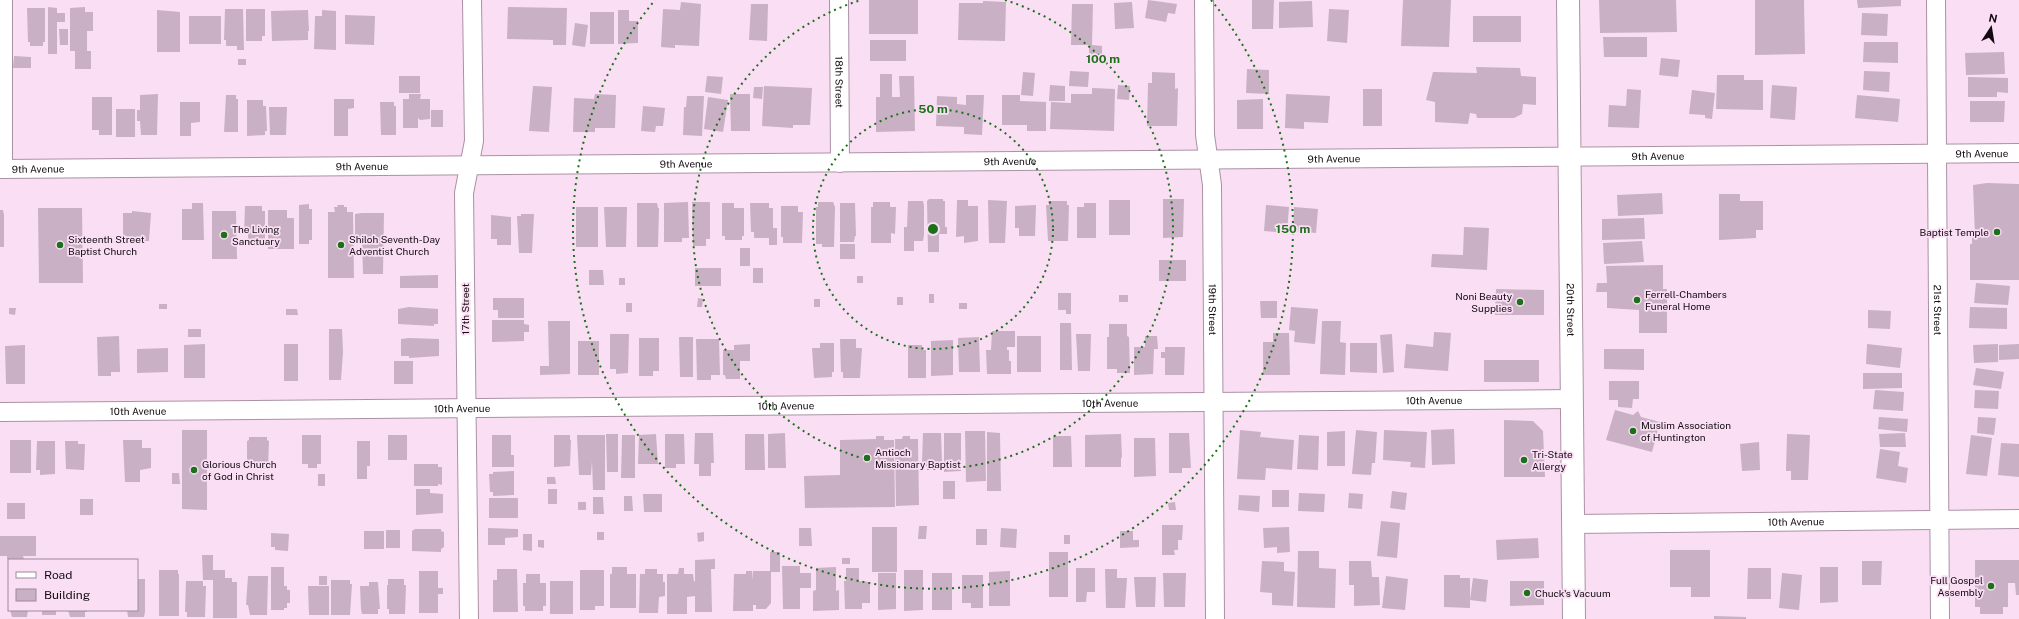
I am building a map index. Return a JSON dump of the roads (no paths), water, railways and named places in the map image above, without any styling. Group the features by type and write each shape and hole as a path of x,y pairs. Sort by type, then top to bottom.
{"main road":[{"name":"20th Street","path":"1568,0 1574,619"}],"street":[{"path":"2,169 3,0"},
{"name":"17th Street","path":"469,619 464,193 474,141 472,0"},
{"name":"18th Street","path":"839,0 840,163"},
{"name":"19th Street","path":"1204,0 1205,135 1212,185 1215,619"},
{"name":"21st Street","path":"1936,0 1940,619"},
{"name":"9th Avenue","path":"2,169 2019,154"},
{"name":"10th Avenue","path":"0,412 1572,399"},
{"name":"10th Avenue","path":"1573,524 2019,519"}],"place":[{"name":"Baptist Temple","path":"1997,232"},
{"name":"The Living Sanctuary","path":"224,235"},
{"name":"Sixteenth Street Baptist Church","path":"60,245"},
{"name":"Shiloh Seventh-Day Adventist Church","path":"341,245"},
{"name":"Ferrell-Chambers Funeral Home","path":"1637,300"},
{"name":"Noni Beauty Supplies","path":"1520,302"},
{"name":"Muslim Association of Huntington","path":"1633,431"},
{"name":"Antioch Missionary Baptist","path":"867,458"},
{"name":"Tri-State Allergy","path":"1524,460"},
{"name":"Glorious Church of God in Christ","path":"194,470"},
{"name":"Full Gospel Assembly","path":"1991,586"},
{"name":"Chuck's Vacuum","path":"1527,593"}]}
